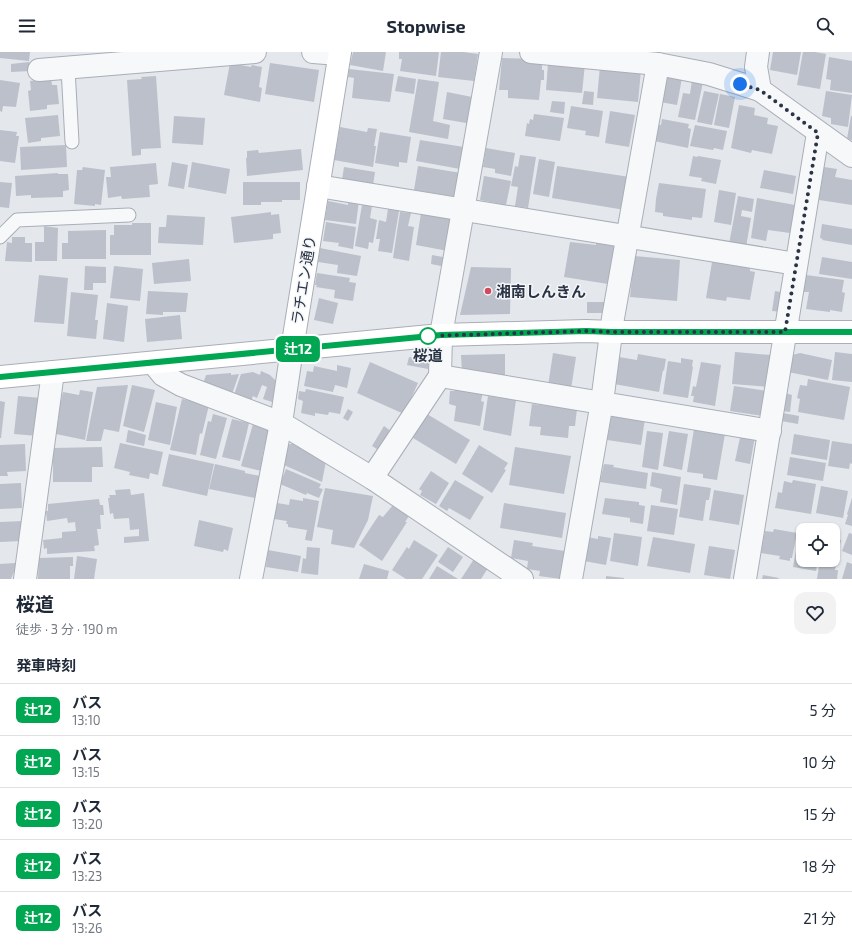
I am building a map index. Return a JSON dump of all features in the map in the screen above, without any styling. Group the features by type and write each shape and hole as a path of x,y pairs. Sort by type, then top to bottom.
{"street":[{"path":"39,70 255,52"},
{"path":"313,52 340,53"},
{"path":"372,478 440,376 441,335 491,52"},
{"path":"531,52 599,55 658,64 690,61 710,74 760,90 852,156"},
{"path":"758,52 756,67 760,90"},
{"name":"ラチエン通り","path":"247,578 281,423 340,53"},
{"path":"571,579 658,64"},
{"path":"745,579 818,133"},
{"path":"318,186 796,264"},
{"path":"0,377 441,335 586,331 852,332"},
{"path":"153,363 164,375 181,385 281,423 372,478 522,579"},
{"path":"25,579 53,372"},
{"path":"440,376 770,431"}],"lane":[{"path":"68,68 72,142"},
{"path":"0,237 17,220 129,215"}],"building":[{"path":"0,52 30,52 29,61 0,58"},
{"path":"353,52 386,52 383,71 350,65"},
{"path":"399,52 439,52 436,76 400,71 402,59 399,59"},
{"path":"441,52 478,54 474,81 438,77"},
{"path":"773,52 801,52 797,75 770,70"},
{"path":"803,52 826,54 820,89 797,85"},
{"path":"829,57 852,61 852,93 830,90 831,80 826,79"},
{"path":"502,58 542,59 544,80 541,80 539,100 508,98 508,90 499,90"},
{"path":"29,62 30,71 11,72 11,64"},
{"path":"230,63 251,67 252,65 262,67 259,87 262,88 260,102 224,95"},
{"path":"270,63 319,70 314,102 265,94"},
{"path":"548,64 585,64 582,93 546,90"},
{"path":"600,66 641,70 638,102 597,98"},
{"path":"349,69 394,74 390,102 352,98 354,78 348,77"},
{"path":"665,75 682,78 677,105 660,102"},
{"path":"156,76 161,148 141,149 141,155 132,156 127,80"},
{"path":"398,76 416,79 414,94 395,91"},
{"path":"51,78 52,85 57,85 59,104 47,105 47,109 30,111 28,91 31,90 30,81"},
{"path":"418,79 439,82 433,121 450,125 448,139 409,132"},
{"path":"0,80 20,83 16,107 3,106 2,112 0,111"},
{"path":"692,80 703,82 695,120 678,117 683,93 690,94"},
{"path":"584,91 594,92 593,105 582,104"},
{"path":"704,91 719,94 712,125 697,122"},
{"path":"826,91 852,95 848,127 831,124 831,118 822,116"},
{"path":"447,92 477,98 472,124 443,119"},
{"path":"720,94 735,97 729,128 714,125"},
{"path":"552,101 565,102 564,114 550,112"},
{"path":"739,105 755,108 754,115 768,118 767,124 778,126 772,154 752,150 751,153 731,148"},
{"path":"571,106 603,111 599,137 585,135 586,131 567,128"},
{"path":"610,111 635,115 629,147 605,143"},
{"path":"534,114 564,118 560,141 525,136 527,123 529,124 530,119 533,120"},
{"path":"58,115 60,136 41,138 41,141 28,143 25,118"},
{"path":"174,116 205,118 203,145 172,143"},
{"path":"852,116 852,140 847,139"},
{"path":"662,119 689,124 688,128 691,129 688,148 654,141 657,124 661,125"},
{"path":"695,125 727,131 723,150 714,148 713,150 690,146"},
{"path":"340,127 367,132 368,128 377,129 374,146 376,146 373,167 334,160"},
{"path":"0,130 17,132 16,136 19,136 15,163 0,161"},
{"path":"380,132 411,137 407,163 399,162 399,167 375,163"},
{"path":"420,140 464,147 460,169 416,161"},
{"path":"66,145 67,167 21,170 20,147"},
{"path":"486,148 515,153 511,176 495,173 495,169 483,167"},
{"path":"301,149 303,170 247,176 247,151 258,150 259,153"},
{"path":"520,155 536,157 528,208 515,206 518,187 511,186 515,166 518,167"},
{"path":"693,156 721,160 716,184 701,181 702,178 689,176"},
{"path":"539,159 555,162 549,197 533,194"},
{"path":"172,162 188,165 184,189 168,186"},
{"path":"192,162 230,169 226,194 188,187"},
{"path":"156,163 158,184 149,185 150,197 122,199 121,196 108,198 106,177 111,177 110,167"},
{"path":"418,166 461,173 457,197 414,190"},
{"path":"557,166 630,177 625,210 552,198"},
{"path":"83,167 105,170 101,205 95,204 95,206 74,204 77,170 82,170"},
{"path":"344,167 375,172 373,185 342,180"},
{"path":"824,167 837,169 835,177 852,180 852,205 819,200"},
{"path":"764,170 796,176 793,194 760,188"},
{"path":"58,173 68,174 69,190 63,191 63,197 31,198 31,195 16,196 15,176"},
{"path":"484,176 511,181 506,205 480,200"},
{"path":"0,182 12,183 9,208 0,207"},
{"path":"243,182 300,182 300,200 261,202 261,205 243,205"},
{"path":"659,183 706,189 702,218 692,217 692,220 663,216 663,213 655,212"},
{"path":"719,190 736,193 731,225 714,222"},
{"path":"738,196 754,199 752,212 742,210 741,216 751,218 746,247 729,244"},
{"path":"757,198 795,205 790,233 768,230 766,241 751,238"},
{"path":"349,199 359,200 356,224 325,220 328,201 348,205"},
{"path":"362,205 372,206 370,218 377,220 373,243 369,242 368,249 355,246"},
{"path":"388,209 399,211 392,253 378,251 380,239 376,239 379,220 386,222"},
{"path":"271,212 271,215 279,214 281,233 273,234 273,239 234,243 231,217"},
{"path":"400,212 411,213 408,226 414,227 409,261 393,258"},
{"path":"421,213 457,220 448,251 416,245"},
{"path":"167,215 205,217 203,245 158,243 159,227 166,227"},
{"path":"326,222 356,227 353,249 338,246 339,243 323,241"},
{"path":"132,223 151,223 151,255 110,255 110,235 114,235 114,225 132,225"},
{"path":"822,224 852,229 852,245 822,240 823,239 820,238"},
{"path":"44,226 58,228 57,261 35,261 35,242 44,242"},
{"path":"106,230 106,259 62,259 62,243 68,243 68,231"},
{"path":"12,237 25,237 25,243 32,243 32,262 5,261 7,242 12,243"},
{"path":"596,241 618,244 614,267 611,267 608,284 564,277 570,242 596,245"},
{"path":"320,248 361,256 357,276 337,273 338,265 318,262"},
{"path":"432,255 448,258 446,267 431,264"},
{"path":"634,256 680,260 677,301 630,297"},
{"path":"822,257 852,262 852,279 819,274"},
{"path":"189,259 191,281 154,284 152,263"},
{"path":"727,261 750,268 750,271 755,272 750,300 727,297 726,301 706,298 712,262 726,264"},
{"path":"85,266 106,267 106,283 93,283 93,290 84,290"},
{"path":"114,266 143,269 140,301 110,298"},
{"name":"湘南しんきん","path":"471,267 511,268 510,314 460,315"},
{"path":"317,273 350,278 349,282 356,283 353,301 334,298 335,290 316,287"},
{"path":"39,275 68,278 64,324 34,322"},
{"path":"806,275 844,280 842,292 845,293 842,312 806,309 809,292 803,292"},
{"path":"148,291 188,293 186,312 163,312 163,315 146,314"},
{"path":"775,291 785,293 782,312 772,311"},
{"path":"71,292 98,295 95,320 98,320 96,339 67,336"},
{"path":"319,298 338,303 333,324 314,320"},
{"path":"587,302 606,302 606,313 587,313"},
{"path":"107,303 128,306 124,342 103,339"},
{"path":"180,315 182,339 147,342 145,319"},
{"path":"735,352 770,355 769,387 732,384"},
{"path":"835,352 852,354 852,382 832,380"},
{"path":"553,353 576,357 571,389 548,386"},
{"path":"800,353 832,360 828,380 788,372 792,355"},
{"path":"505,354 505,380 462,372 461,355"},
{"path":"638,354 666,359 659,392 614,384 619,357 637,360"},
{"path":"409,357 429,361 428,369 407,365"},
{"path":"681,358 693,360 688,398 663,394 668,361 681,363"},
{"path":"370,362 418,383 404,414 357,393"},
{"path":"701,362 721,365 715,406 693,402 694,396 691,396 693,386 696,387"},
{"path":"337,365 351,368 347,388 335,385 333,392 304,386 307,371 313,372 314,366 337,371"},
{"path":"261,371 270,375 277,382 272,402 263,399 267,387 262,385 257,398 253,396 251,401 234,395 241,374 253,372 260,375"},
{"path":"231,373 231,375 239,374 232,394 203,384 206,375"},
{"path":"808,379 850,387 844,420 798,412 800,399 797,398 800,385 807,386"},
{"path":"128,385 119,432 104,429 101,441 86,441 97,387"},
{"path":"132,385 155,390 144,432 123,426"},
{"path":"734,386 767,391 763,416 730,411"},
{"path":"455,387 483,392 481,401 484,402 480,426 454,421 456,406 449,404 450,391 455,391"},
{"path":"306,389 344,397 340,414 329,412 328,415 315,413 315,416 301,413 303,401 298,399 299,391 305,392"},
{"path":"80,390 93,392 85,440 56,434 59,416 57,415 63,392 79,395"},
{"path":"785,393 792,395 790,412 782,411"},
{"path":"18,396 42,398 38,436 14,434"},
{"path":"488,396 516,400 511,436 483,430"},
{"path":"182,399 209,405 202,434 200,433 196,455 170,450"},
{"path":"0,401 5,402 1,438 0,438"},
{"path":"156,402 177,407 170,445 148,440"},
{"path":"532,404 577,409 575,426 569,426 568,438 540,435 541,427 529,426"},
{"path":"348,409 353,412 348,421 343,418"},
{"path":"612,413 645,419 641,445 607,440"},
{"path":"783,413 799,416 798,424 781,421"},
{"path":"213,414 227,418 216,459 200,455 208,421 211,422"},
{"path":"427,414 470,440 456,464 413,438"},
{"path":"232,419 249,423 240,461 222,457"},
{"path":"253,424 269,428 262,457 264,458 261,471 241,466"},
{"path":"384,426 392,432 380,451 372,446"},
{"path":"694,429 725,434 717,480 703,478 703,474 687,472"},
{"path":"128,430 146,435 144,446 126,442"},
{"path":"647,431 663,433 658,470 642,467"},
{"path":"669,431 688,434 682,470 663,466"},
{"path":"741,433 755,437 750,464 735,461"},
{"path":"794,434 830,440 827,460 791,454"},
{"path":"832,441 852,444 852,464 850,463 849,469 828,466"},
{"path":"120,443 163,452 158,475 150,473 149,479 129,475 130,472 114,468"},
{"path":"294,443 326,461 322,482 284,465 287,445"},
{"path":"25,444 26,471 7,472 8,476 0,476 0,445"},
{"path":"479,445 508,463 504,469 506,470 492,493 462,474"},
{"path":"102,447 103,467 92,467 92,482 53,482 53,448"},
{"path":"515,447 571,456 564,494 509,485"},
{"path":"169,454 214,464 207,496 162,486"},
{"path":"790,457 826,463 823,481 787,475"},
{"path":"215,464 260,476 255,498 209,489"},
{"path":"604,464 648,473 646,489 600,482"},
{"path":"286,469 321,484 319,488 323,489 319,498 307,493 306,495 280,484"},
{"path":"431,471 449,483 436,504 420,495 422,491 419,489"},
{"path":"652,472 681,477 677,505 660,502 662,489 650,486"},
{"path":"455,480 484,497 470,520 449,508 447,511 439,506"},
{"path":"793,480 816,484 811,514 775,508 778,492 782,493 784,481 792,483"},
{"path":"21,483 22,508 0,509 0,484"},
{"path":"684,484 711,488 709,500 706,500 703,521 679,517"},
{"path":"821,486 848,491 843,518 816,513"},
{"path":"325,488 373,496 368,520 354,548 331,544 333,530 317,527"},
{"path":"130,489 131,495 144,493 149,541 124,543 124,537 139,536 139,529 130,530 129,518 114,519 113,513 110,514 109,495 116,495 115,490"},
{"path":"714,490 744,495 739,525 709,520"},
{"path":"303,498 319,501 312,541 305,540 307,530 288,527 288,524 286,524 287,521 274,519 277,503 289,505 290,499 303,501"},
{"path":"605,498 639,502 639,505 645,506 643,524 630,522 630,518 602,514"},
{"path":"852,498 852,526 845,524"},
{"path":"99,499 100,505 103,505 104,515 100,515 101,529 97,529 99,545 94,546 95,551 47,554 47,548 44,549 43,540 62,538 62,532 76,531 75,522 68,523 67,518 47,521 46,511 48,511 48,504"},
{"path":"504,503 566,513 562,538 500,528"},
{"path":"393,505 409,516 405,522 407,522 382,561 359,545 379,515 383,517"},
{"path":"651,505 678,509 674,535 647,531"},
{"path":"199,520 233,528 228,551 224,549 223,552 194,546"},
{"path":"24,521 22,541 0,542 0,522"},
{"path":"774,529 796,533 792,558 790,558 790,561 779,559 780,556 761,553 765,531 773,532"},
{"path":"614,533 642,537 638,566 610,561"},
{"path":"849,533 852,534 852,555 842,551"},
{"path":"598,536 611,538 606,565 584,561 587,537 598,539"},
{"path":"653,537 695,544 690,573 647,566"},
{"path":"414,540 438,555 422,579 406,579 392,570 407,547 409,549"},
{"path":"514,540 533,543 532,546 565,551 561,579 539,576 540,571 527,569 528,561 511,558"},
{"path":"709,546 735,550 730,579 704,575"},
{"path":"307,547 320,548 318,575 301,573 303,558 306,559"},
{"path":"448,547 463,557 453,572 438,562"},
{"path":"268,550 301,556 298,572 266,567"},
{"path":"796,551 796,567 817,567 816,571 793,567"},
{"path":"77,556 97,559 94,579 74,579"},
{"path":"73,557 73,566 70,566 70,579 38,579 39,558"},
{"path":"474,559 488,568 481,579 461,579"},
{"path":"847,562 852,564 852,579 842,579"},
{"path":"15,563 15,569 11,579 0,579 0,564"},
{"path":"364,564 389,571 387,579 359,579"},
{"path":"437,566 458,579 429,579"},
{"path":"819,567 836,567 835,570 838,570 837,579 817,579"},
{"path":"763,575 779,578 762,579"},
{"path":"606,576 624,578 624,579 606,579"}],"bus line":[{"name":"辻12","path":"0,377 441,335 586,331 852,332"}],"place":[{"name":"湘南しんきん","path":"488,291"},
{"name":"桜道","path":"428,336"}],"route":[{"path":"428,336 586,331 785,332 818,133 760,90 740,84"}]}
